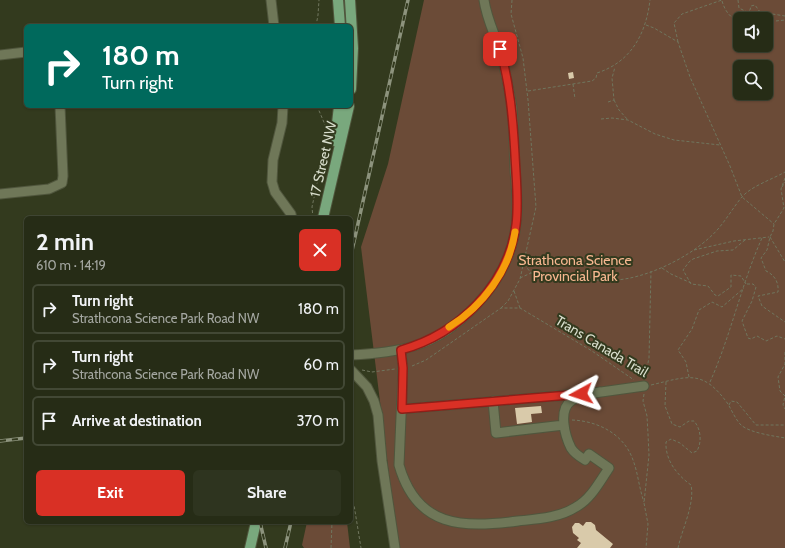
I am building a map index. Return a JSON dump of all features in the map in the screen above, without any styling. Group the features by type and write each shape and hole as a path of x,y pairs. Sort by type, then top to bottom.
{"main road":[{"path":"338,0 340,24"},
{"path":"350,0 352,24"},
{"path":"330,186 339,108"},
{"name":"17 Street NW","path":"324,216 349,108"},
{"path":"250,548 256,524"}],"street":[{"path":"271,0 274,24"},
{"path":"353,354 401,350 430,339 452,326 483,298 502,272 514,237 517,211 512,108 502,58 487,15 484,0"},
{"path":"0,55 24,52"},
{"path":"0,194 49,189 62,183 60,108"},
{"path":"283,108 282,123 272,160 272,182 275,192 292,216"},
{"path":"401,350 403,368 402,409 398,465 408,491 418,503 440,518 459,523 473,525 545,518 575,508 589,496 609,468 589,454 585,460 577,455 570,445 564,422 566,406 571,401 600,392"},
{"path":"353,372 367,387 378,415 382,461 395,548"},
{"path":"402,409 600,392 644,386"},
{"path":"493,401 496,433 564,422"}],"path":[{"path":"316,24 319,0"},
{"path":"411,366 426,360 501,308 508,300 520,279 536,207 527,91 523,58 511,14 512,0"},
{"path":"527,91 594,80 597,77 597,74 616,65 635,44 646,25 650,0"},
{"path":"733,19 724,9 722,0 682,14 674,23 678,42 690,77 742,197 774,224"},
{"path":"738,0 739,8 747,12 750,10 751,6 755,5 760,12 785,16"},
{"path":"773,21 785,20"},
{"path":"646,25 678,42"},
{"path":"616,65 612,78 614,100 619,110 629,120 655,134 670,138 721,146"},
{"path":"573,84 575,99"},
{"path":"608,102 614,100"},
{"path":"313,216 312,207 327,132 317,108"},
{"path":"601,120 612,118 629,120"},
{"path":"520,279 531,273 614,280 635,277 662,267 701,246 718,230 742,197 753,189 785,172"},
{"path":"785,178 782,188 784,208 774,224 767,250 762,258 766,271 776,280 778,289 776,294 760,295 759,303 785,322"},
{"path":"782,188 785,182"},
{"path":"691,251 709,245 770,237"},
{"path":"770,237 785,262"},
{"path":"689,377 686,362 678,350 692,329 699,310 712,302 722,307 744,287 762,238"},
{"path":"691,284 684,270 689,262 716,251 733,250 745,240"},
{"path":"524,264 531,273"},
{"path":"662,267 671,274 691,284 708,286 715,295 718,296 731,287 731,275 741,276 746,284"},
{"path":"644,503 648,448 647,416 643,401 649,358 652,271"},
{"path":"746,284 753,284 756,287 752,301 742,321 748,338 750,339 757,336 765,341 777,336 785,339"},
{"path":"744,287 725,347 709,383 729,405 741,425 752,430 785,438"},
{"path":"501,308 520,308 514,290"},
{"name":"Trans Canada Trail","path":"520,308 592,351 644,386 689,377 699,378 709,383"},
{"path":"785,352 785,364 778,377 780,391 785,396 783,405 785,409"},
{"path":"361,369 372,372 400,369"},
{"path":"666,381 665,406 672,424 680,428 689,421 694,421 698,425 700,437 700,446 697,451 692,453 680,442 671,439 666,442 666,447 674,470 679,477 691,485 692,492 688,521 678,548"},
{"path":"729,405 731,402 737,402 756,425 785,425"},
{"path":"564,422 590,422 602,427 623,441 633,460 644,503 648,524 646,548"},
{"path":"353,504 356,512 361,548"},
{"path":"331,548 332,524"}],"green space":[{"name":"Strathcona Science Provincial Park","path":"424,0 785,0 785,548 398,548 361,247 388,164"},
{"path":"307,524 347,524 350,548 304,548 302,545"}],"building":[{"path":"573,72 574,78 569,79 568,73"},
{"path":"541,406 542,413 531,414 532,422 517,424 515,408"},
{"path":"586,522 591,522 595,525 596,530 613,544 610,548 577,548 581,543 577,540 579,538 573,533 572,527 575,523 579,523 583,526"}],"railway":[{"path":"353,246 408,0"},
{"path":"0,441 24,438"},
{"path":"260,524 266,548"},
{"path":"285,548 291,524"}],"slow traffic":[{"path":"449,327 483,298 494,285 510,254 515,232"}],"route":[{"path":"500,49 512,108 517,211 514,237 510,254 494,285 483,298 452,326 430,339 415,346 401,350 403,368 402,409 581,394"}]}
